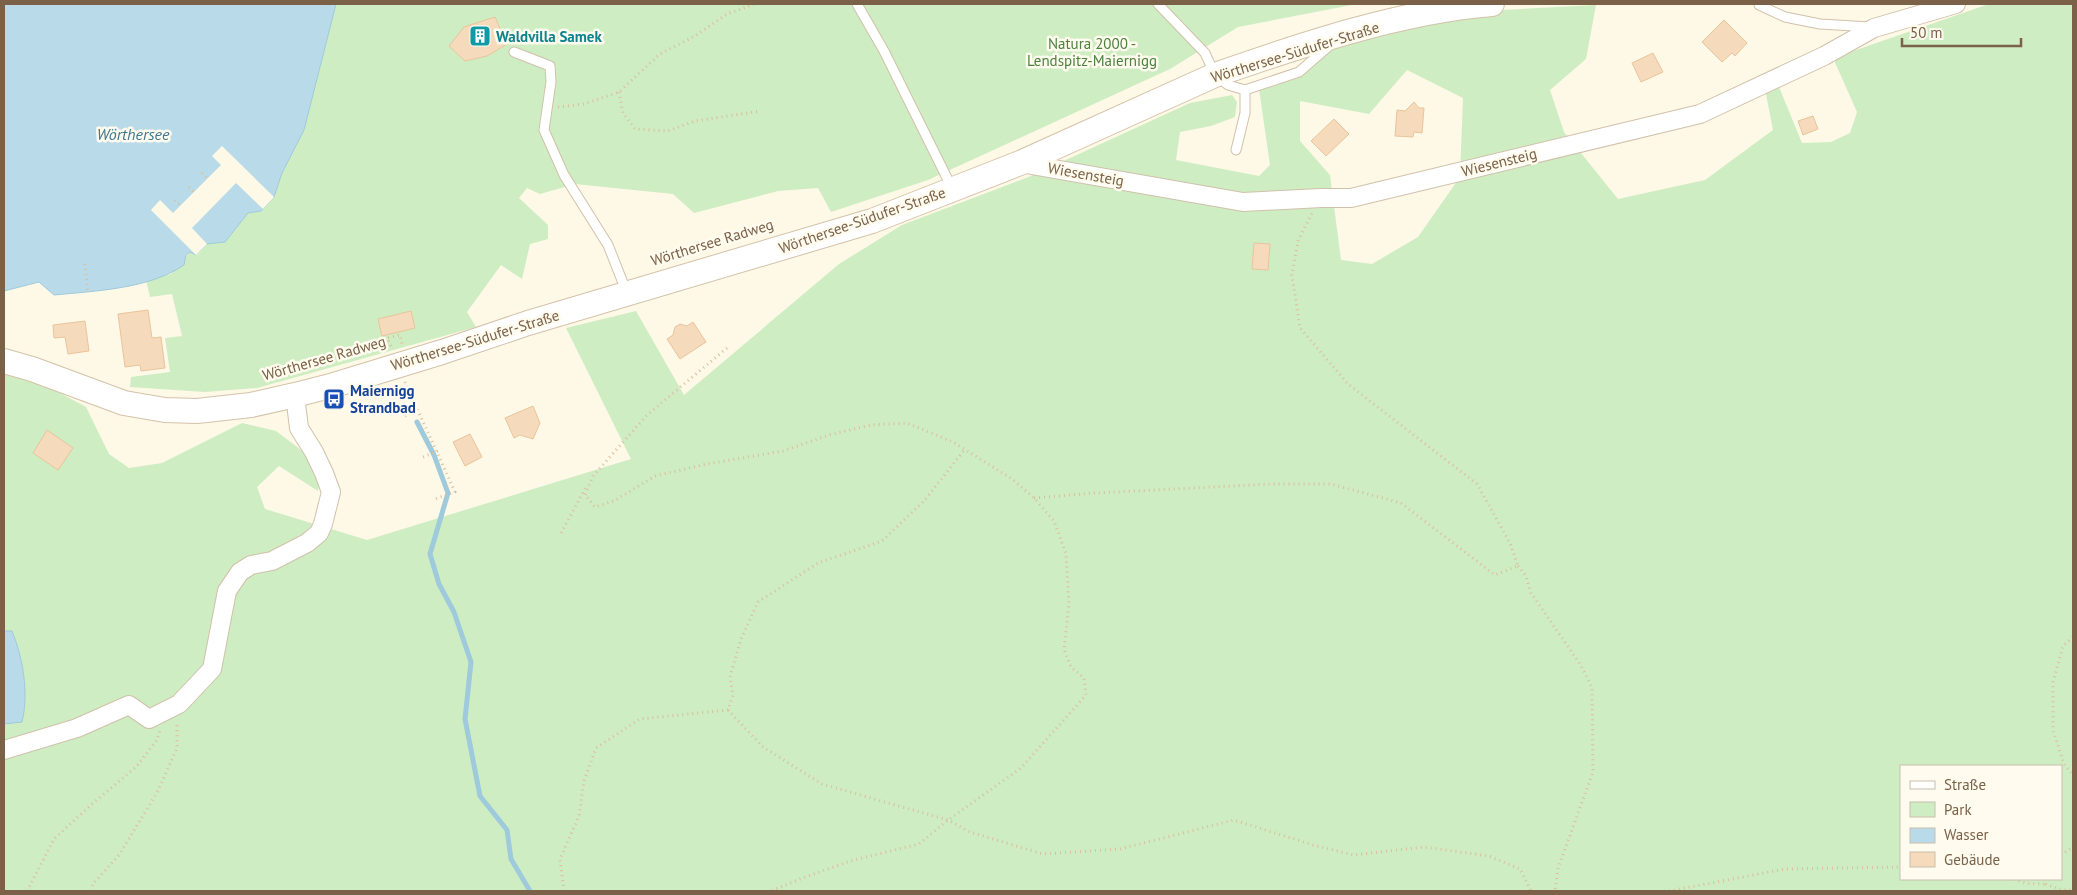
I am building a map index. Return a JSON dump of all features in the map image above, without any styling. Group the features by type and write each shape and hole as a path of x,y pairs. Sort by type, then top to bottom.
{"main road":[{"name":"Wörthersee-Südufer-Straße","path":"4,361 32,369 124,404 165,410 197,411 251,405 295,395 442,352 528,323 872,221 1020,163 1215,76 1344,34 1435,11 1492,4"}],"street":[{"name":"Wiesensteig","path":"1020,163 1243,202 1350,198 1700,114 1824,56 1874,28 1956,4"},
{"path":"4,750 78,728 129,705 149,719 173,707 212,669 227,591 240,572 251,565 272,561 307,543 318,533 323,524 331,492 321,466 299,428 295,395"}],"lane":[{"path":"857,4 884,51 953,190"},
{"path":"1158,4 1205,53 1215,76 1228,85 1245,90 1299,72 1344,34"},
{"path":"1759,4 1785,17 1820,24 1874,28"},
{"path":"514,52 550,66 544,130 564,175 608,245 628,294"},
{"path":"1236,150 1245,113 1245,90"}],"path":[{"path":"547,108 584,104 619,92 660,54 695,36 727,14 755,4"},
{"path":"619,92 623,113 635,129 668,131 695,121 761,111"},
{"path":"202,173 207,178"},
{"path":"188,187 194,192"},
{"path":"1321,198 1298,241 1292,275 1300,328 1348,384 1477,484 1510,543 1518,566 1526,576 1530,593 1580,664 1592,687 1593,772 1558,868 1555,891"},
{"path":"175,200 180,205"},
{"path":"85,264 88,292"},
{"name":"Wörthersee Radweg","path":"384,351 392,348 387,338 400,335 403,347"},
{"path":"561,533 593,476 647,415 727,348"},
{"path":"403,378 438,451 455,492 435,499"},
{"path":"405,416 418,410"},
{"path":"593,476 585,496 595,507 614,501 655,476 707,464 782,451 871,425 907,423 953,442 1012,479 1034,498 1054,521 1066,554 1069,604 1064,649 1071,667 1084,678 1086,695 1021,768 948,820 920,844 850,861 771,891"},
{"path":"728,710 733,695 730,677 738,648 758,602 818,563 882,542 924,501 965,449"},
{"path":"423,457 438,451"},
{"path":"1034,498 1271,484 1331,484 1401,502 1495,575 1518,566"},
{"path":"2073,637 2063,646 2052,682 2053,730 2064,764 2073,775"},
{"path":"26,891 54,839 136,767 157,740 173,707"},
{"path":"91,891 93,884 119,855 158,791 177,748 173,707"},
{"path":"728,710 763,747 822,784 948,820 970,832 1043,854 1120,849 1234,820 1313,845 1354,855 1424,847 1489,856 1520,870 1531,891"},
{"path":"564,891 560,859 579,816 584,781 596,748 640,719 728,710"},
{"path":"2062,854 2073,846"},
{"path":"1669,891 1785,869 1900,868"},
{"path":"2017,880 2025,883 2046,884 2061,890 2073,890"},
{"path":"2044,880 2046,884"}],"green space":[{"name":"Natura 2000 - Lendspitz-Maiernigg","path":"336,4 1357,4 1238,27 1170,69 928,180 831,212 818,188 778,191 694,213 673,194 575,184 540,194 527,188 519,198 548,225 548,239 530,244 522,279 501,265 467,312 476,327 257,388 205,392 130,387 131,377 170,372 165,338 182,336 172,294 150,297 146,280 171,274 191,251 197,255 207,244 225,242 248,213 261,211 274,197 282,173 304,130"},
{"path":"1989,4 2073,4 2073,891 4,891 4,373 32,378 86,407 109,454 129,468 162,463 242,423 276,431 309,456 319,482 318,491 279,466 257,487 265,509 367,540 631,459 566,328 636,311 684,395 839,264 902,225 1031,176 1190,103 1232,95 1237,102 1235,117 1211,126 1180,132 1176,160 1259,176 1270,165 1259,89 1289,79 1341,41 1465,12 1596,5 1586,59 1550,90 1564,132 1618,199 1705,180 1773,130 1765,89 1777,82 1802,143 1831,142 1850,133 1857,112 1833,58","holes":["1407,70 1463,98 1460,177 1418,237 1372,264 1341,260 1330,175 1300,141 1300,101 1369,114"]}],"water":[{"name":"Wörthersee","path":"4,4 336,4 304,130 282,173 274,197 261,211 248,213 225,242 207,244 196,255 190,252 186,255 184,265 170,273 121,288 54,295 39,282 4,291"},
{"path":"4,631 12,631 16,641 24,676 25,699 22,722 4,724"}],"pier":[{"path":"222,146 274,197 263,209 236,183 192,228 207,244 196,255 151,210 160,200 173,213 221,165 212,156"}],"building":[{"name":"Waldvilla Samek","path":"495,17 507,44 487,56 465,61 449,46 464,27"},
{"path":"1724,20 1747,43 1735,56 1732,53 1722,62 1702,42"},
{"path":"1653,53 1663,72 1641,82 1632,63"},
{"path":"1414,102 1419,108 1424,108 1422,133 1414,132 1413,137 1395,136 1397,110 1405,111"},
{"path":"1813,116 1818,129 1803,135 1798,121"},
{"path":"1334,119 1349,134 1326,156 1311,141"},
{"path":"1254,243 1270,244 1268,270 1252,269"},
{"path":"148,310 152,338 161,337 165,368 141,371 140,365 125,367 118,314"},
{"path":"411,311 415,328 382,336 378,319"},
{"path":"85,321 89,351 68,354 65,337 54,338 53,325"},
{"path":"693,322 706,342 680,359 667,339 673,335 675,327 680,324 687,326"},
{"path":"533,406 540,423 533,439 520,435 514,438 505,418"},
{"path":"47,430 73,448 58,470 33,453"},
{"path":"470,434 482,457 465,466 453,442"}],"waterway":[{"path":"417,422 434,455 448,493 430,554 439,584 454,612 471,662 465,719 480,796 507,830 511,859 530,891"}],"place":[{"name":"Waldvilla Samek","path":"480,36"},
{"name":"Maiernigg Strandbad","path":"334,399"}]}
